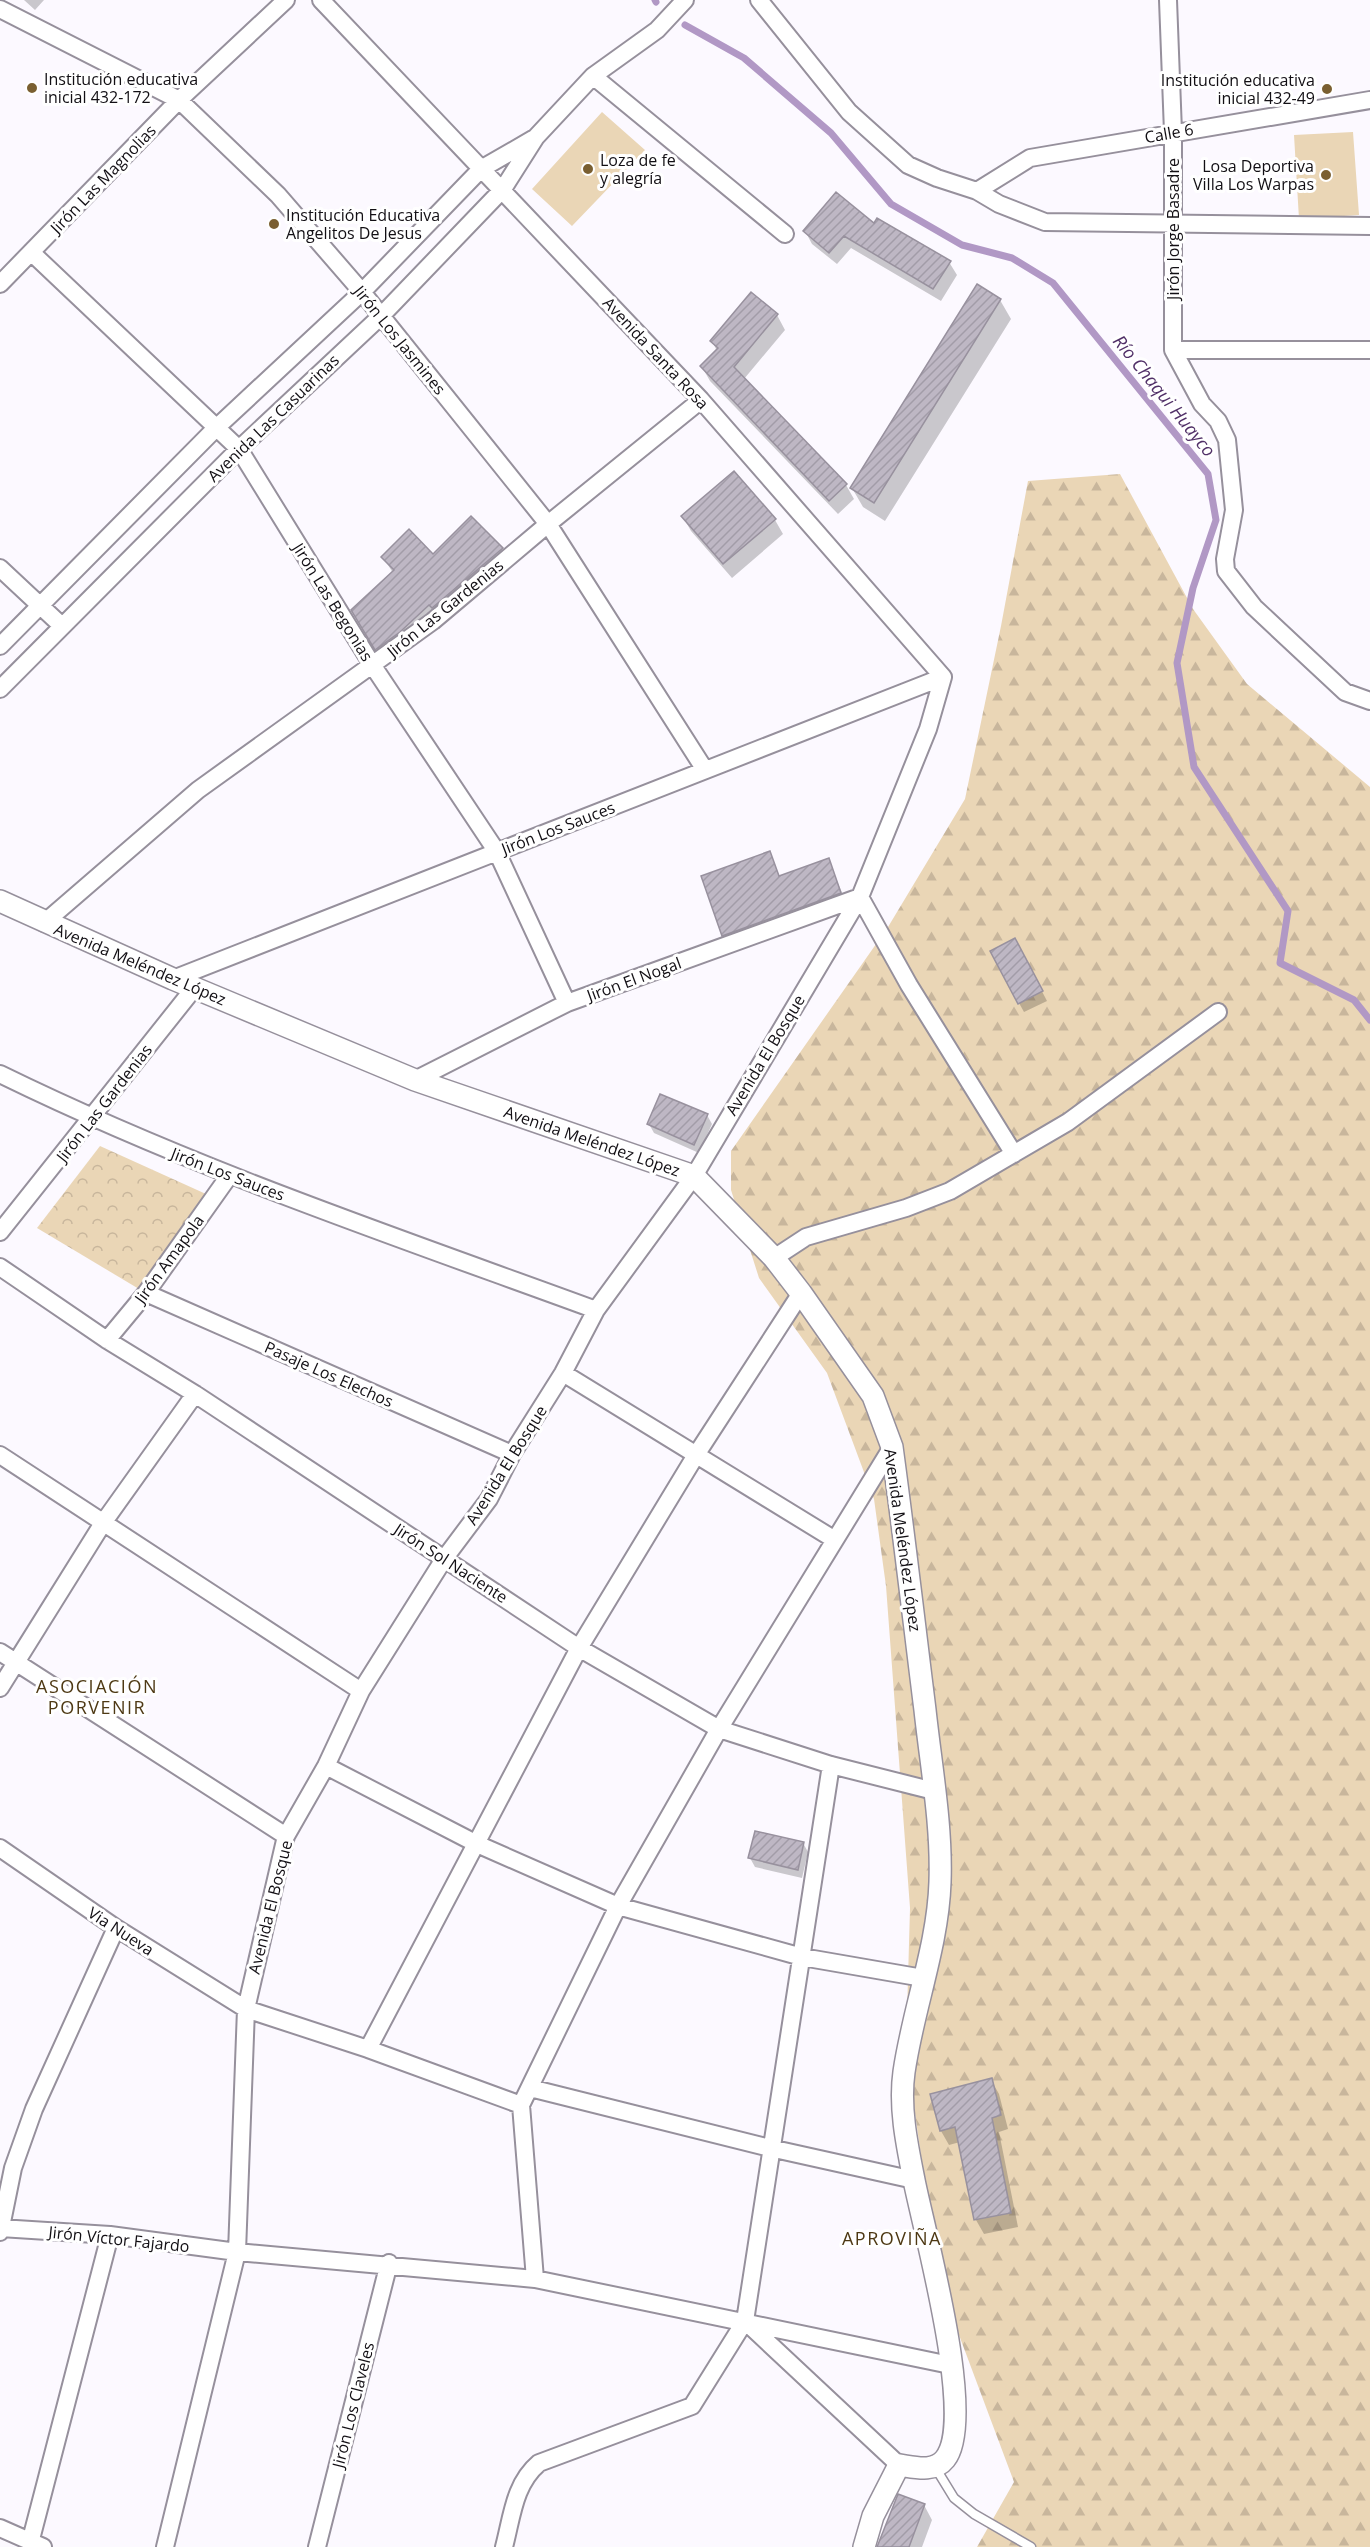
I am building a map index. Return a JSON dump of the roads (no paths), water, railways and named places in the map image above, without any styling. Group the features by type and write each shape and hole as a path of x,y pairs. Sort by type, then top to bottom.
{"street":[{"name":"Jirón Las Magnolias","path":"0,284 32,254 179,100 286,0"},
{"name":"Avenida Santa Rosa","path":"321,0 701,400 943,677"},
{"name":"Avenida Las Casuarinas","path":"0,689 239,449 381,316 503,189 536,137 593,76 657,30 685,0"},
{"path":"759,0 849,112 908,165 937,178 977,191 999,204 1045,222 1370,226"},
{"name":"Jirón Jorge Basadre","path":"1168,0 1173,132 1173,350"},
{"name":"Jirón Los Jasmines","path":"0,9 179,100 278,195 362,292 548,524 705,771"},
{"path":"593,76 785,234"},
{"name":"Calle 6","path":"977,191 1030,158 1370,100"},
{"name":"Avenida Las Casuarinas","path":"0,646 216,428 362,292 481,169 536,137"},
{"name":"Jirón Las Begonias","path":"32,254 239,449 372,666 497,852 567,1003"},
{"path":"1370,350 1173,350 1202,404 1218,421 1227,440 1234,510 1225,559 1226,571 1254,607 1345,692 1370,701"},
{"name":"Jirón Las Gardenias","path":"44,923 198,790 434,621 548,524 701,400"},
{"path":"0,568 62,626"},
{"name":"Avenida El Bosque","path":"165,2547 237,2252 246,2009 286,1836 326,1766 361,1691 444,1559 489,1499 512,1455 563,1372 596,1310 694,1176 860,897 928,729 943,677"},
{"name":"Jirón Los Sauces","path":"173,979 943,677"},
{"path":"860,897 909,985 1014,1154"},
{"name":"Jirón El Nogal","path":"416,1080 567,1003 860,897"},
{"name":"Avenida Meléndez López","path":"0,902 173,979 416,1080 694,1176 774,1258 873,1396 892,1447 934,1791 940,1881 935,1931 904,2074 903,2106 914,2180 938,2281 955,2420 952,2446 944,2461 935,2467"},
{"name":"Jirón Las Gardenias","path":"0,1232 13,1219 195,987"},
{"path":"774,1258 806,1237 906,1208 950,1191 1068,1122 1218,1012"},
{"name":"Jirón Los Sauces","path":"0,1074 91,1118 229,1176 596,1310"},
{"name":"Jirón Amapola","path":"106,1340 146,1293 229,1176"},
{"name":"Jirón Sol Naciente","path":"0,1267 106,1340 195,1394 579,1647 719,1729 831,1765 934,1791"},
{"name":"Pasaje Los Elechos","path":"146,1293 512,1455"},
{"path":"368,2049 579,1647 696,1455 801,1293"},
{"path":"563,1372 835,1540"},
{"path":"0,1688 103,1523 195,1394"},
{"path":"535,2279 521,2105 618,1906 719,1729 892,1447"},
{"path":"0,1455 361,1691"},
{"path":"0,1652 286,1836"},
{"path":"504,2547 520,2483 527,2473 539,2463 692,2406 745,2321 831,1765"},
{"path":"326,1766 477,1844 618,1906 802,1957 923,1978"},
{"name":"Via Nueva","path":"0,1848 116,1928 246,2009 368,2049 521,2105"},
{"path":"1,2230 14,2168 34,2109 116,1928"},
{"path":"530,2088 770,2148 914,2180"},
{"name":"Jirón Víctor Fajardo","path":"1,2230 110,2235 237,2252 535,2279 950,2365"},
{"path":"0,2528 34,2545 110,2235"},
{"name":"Jirón Los Claveles","path":"317,2547 389,2264"},
{"path":"745,2321 899,2465 922,2469 935,2467"},
{"path":"864,2547 873,2516 899,2465"}],"lane":[{"path":"935,2467 954,2499 974,2514 1031,2547"}],"waterway":[{"name":"Río Chaqui Huayco","path":"685,25 744,58 831,133 891,204 962,245 1012,258 1053,283 1208,474 1216,520 1193,588 1177,663 1194,767 1288,911 1280,963 1354,1000 1370,1020"}],"place":[{"name":"Institución educativa inicial 432-172","path":"32,88"},
{"name":"Institución educativa inicial 432-49","path":"1327,89"},
{"name":"Loza de fe y alegría","path":"588,169"},
{"name":"Losa Deportiva Villa Los Warpas","path":"1326,175"},
{"name":"Institución Educativa Angelitos De Jesus","path":"274,224"}],"district":[{"name":"ASOCIACIÓN PORVENIR","path":"97,1697"},
{"name":"APROVIÑA","path":"892,2239"}]}
